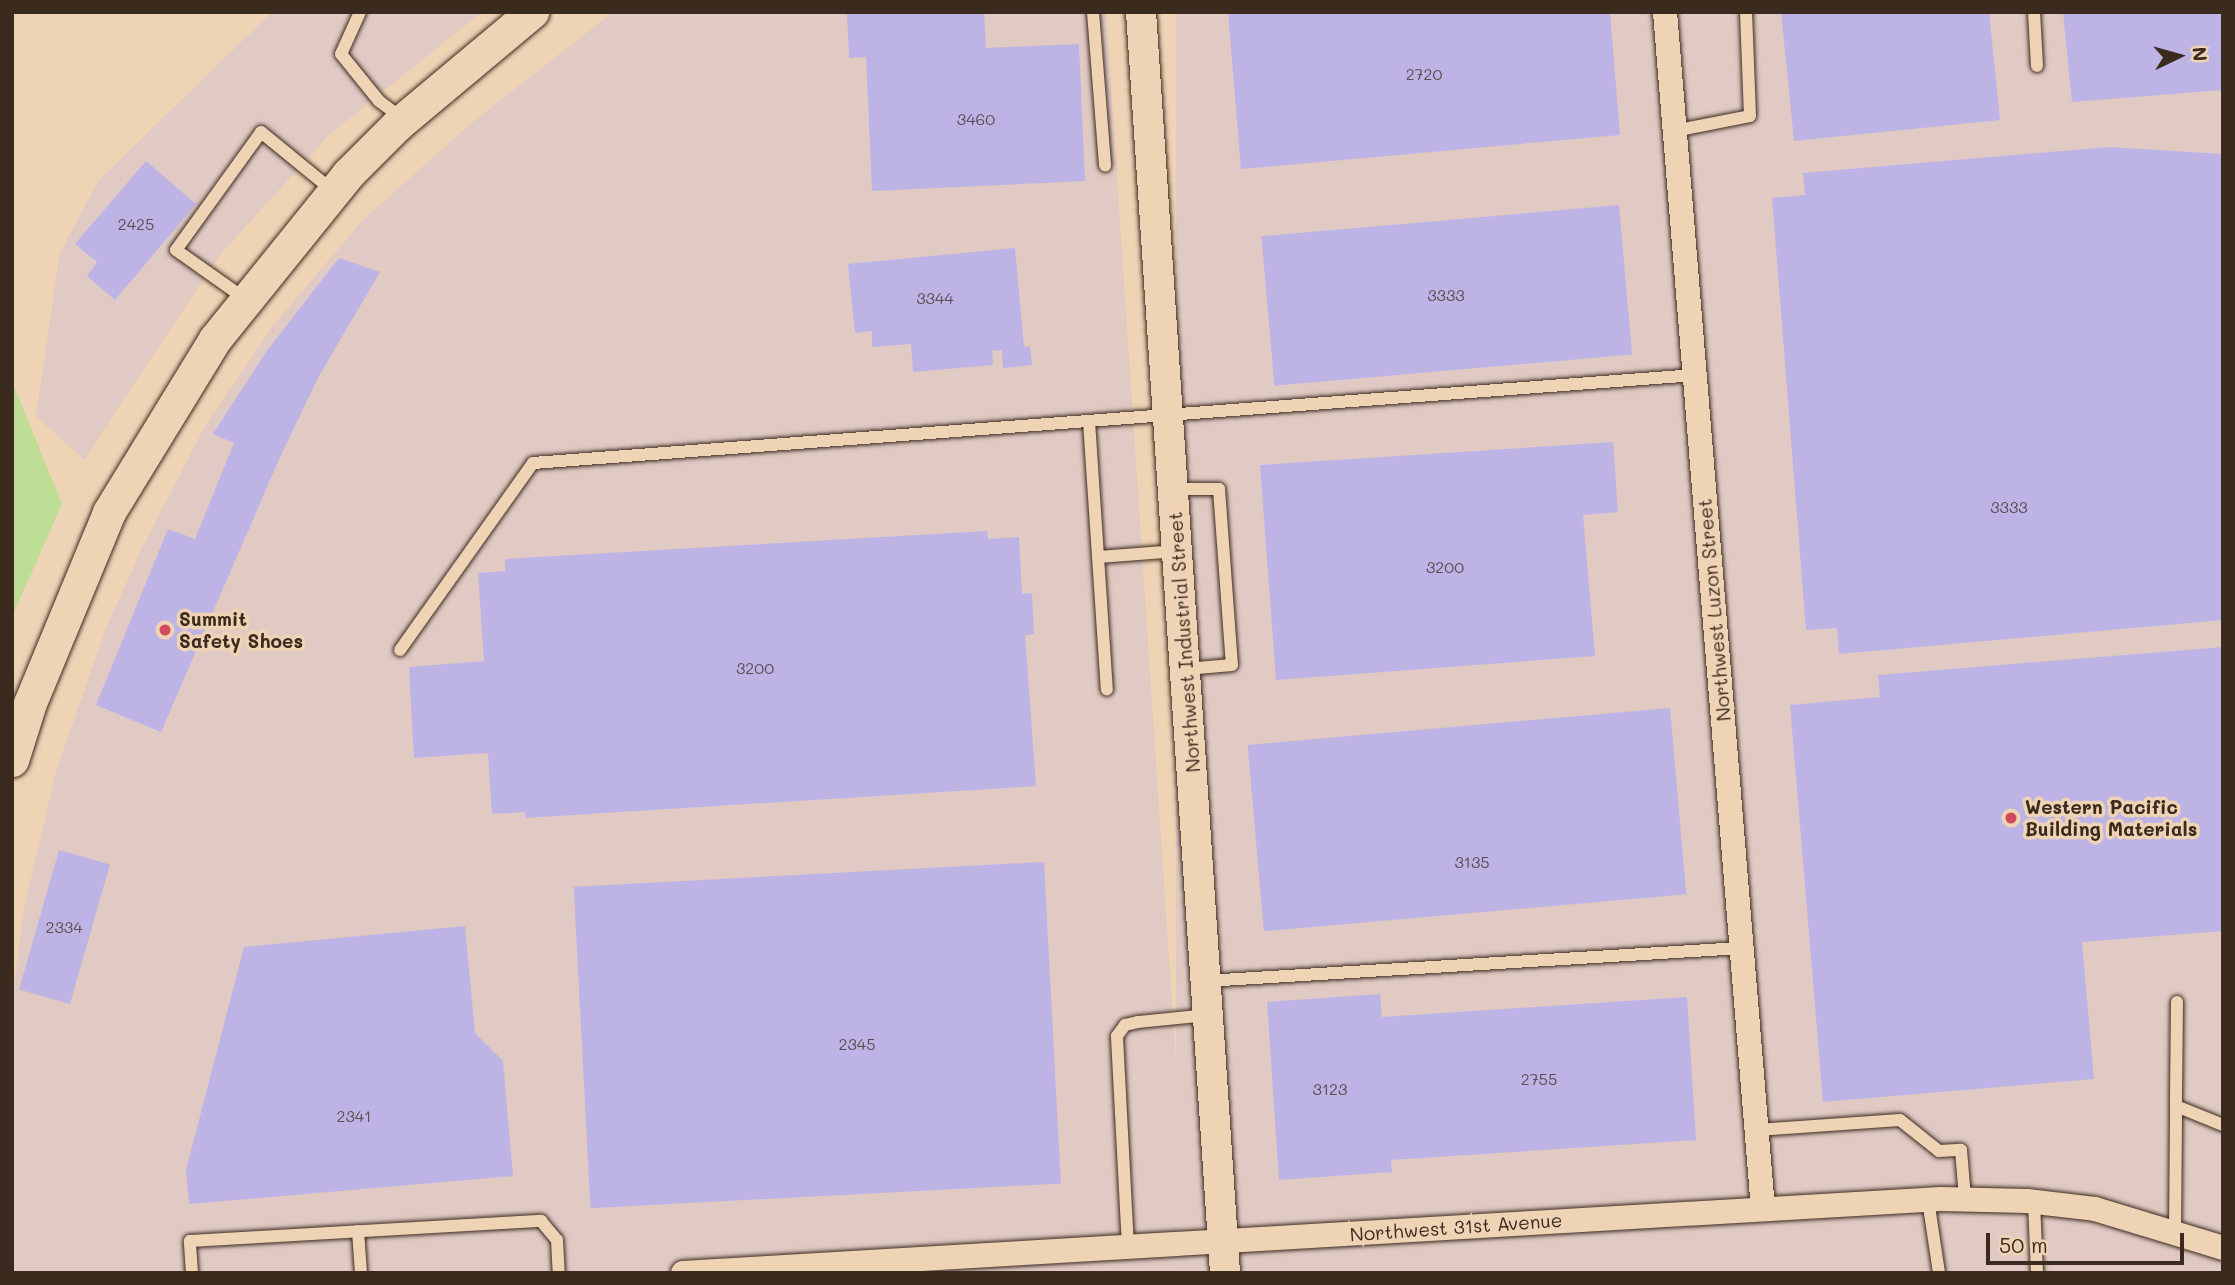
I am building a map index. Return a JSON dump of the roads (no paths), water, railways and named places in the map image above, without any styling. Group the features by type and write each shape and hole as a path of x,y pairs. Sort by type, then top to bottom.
{"main road":[{"path":"12,760 30,703 109,512 159,424 245,299 333,191 404,119 532,12"}],"street":[{"name":"Northwest Industrial Street","path":"1141,12 1225,1273"},
{"name":"Northwest Luzon Street","path":"1665,12 1763,1208"},
{"name":"Northwest 31st Avenue","path":"683,1273 1763,1208 1965,1199 2034,1202 2095,1209 2175,1231 2223,1248"}],"lane":[{"path":"360,12 341,54 379,100 404,119"},
{"path":"1093,12 1105,166"},
{"path":"1674,131 1736,121 1753,111 1746,12"},
{"path":"2034,12 2037,66"},
{"path":"245,299 176,250 261,132 333,191"},
{"path":"400,650 533,463 1694,375"},
{"path":"1089,421 1107,688"},
{"path":"1174,489 1219,489 1232,664 1186,668"},
{"path":"1098,557 1178,551"},
{"path":"1206,981 1741,948"},
{"path":"2175,1231 2177,1002"},
{"path":"1128,1247 1117,1037 1125,1025 1138,1021 1208,1016"},
{"path":"2176,1106 2223,1125"},
{"path":"1756,1130 1900,1121 1939,1151 1961,1150 1965,1199"},
{"path":"1928,1200 1939,1273"},
{"path":"2034,1202 2037,1273"},
{"path":"192,1273 190,1241 541,1221 557,1240 559,1273"},
{"path":"358,1231 361,1273"}],"place":[{"name":"Summit Safety Shoes","path":"165,630"},
{"name":"Western Pacific Building Materials","path":"2011,818"}]}
